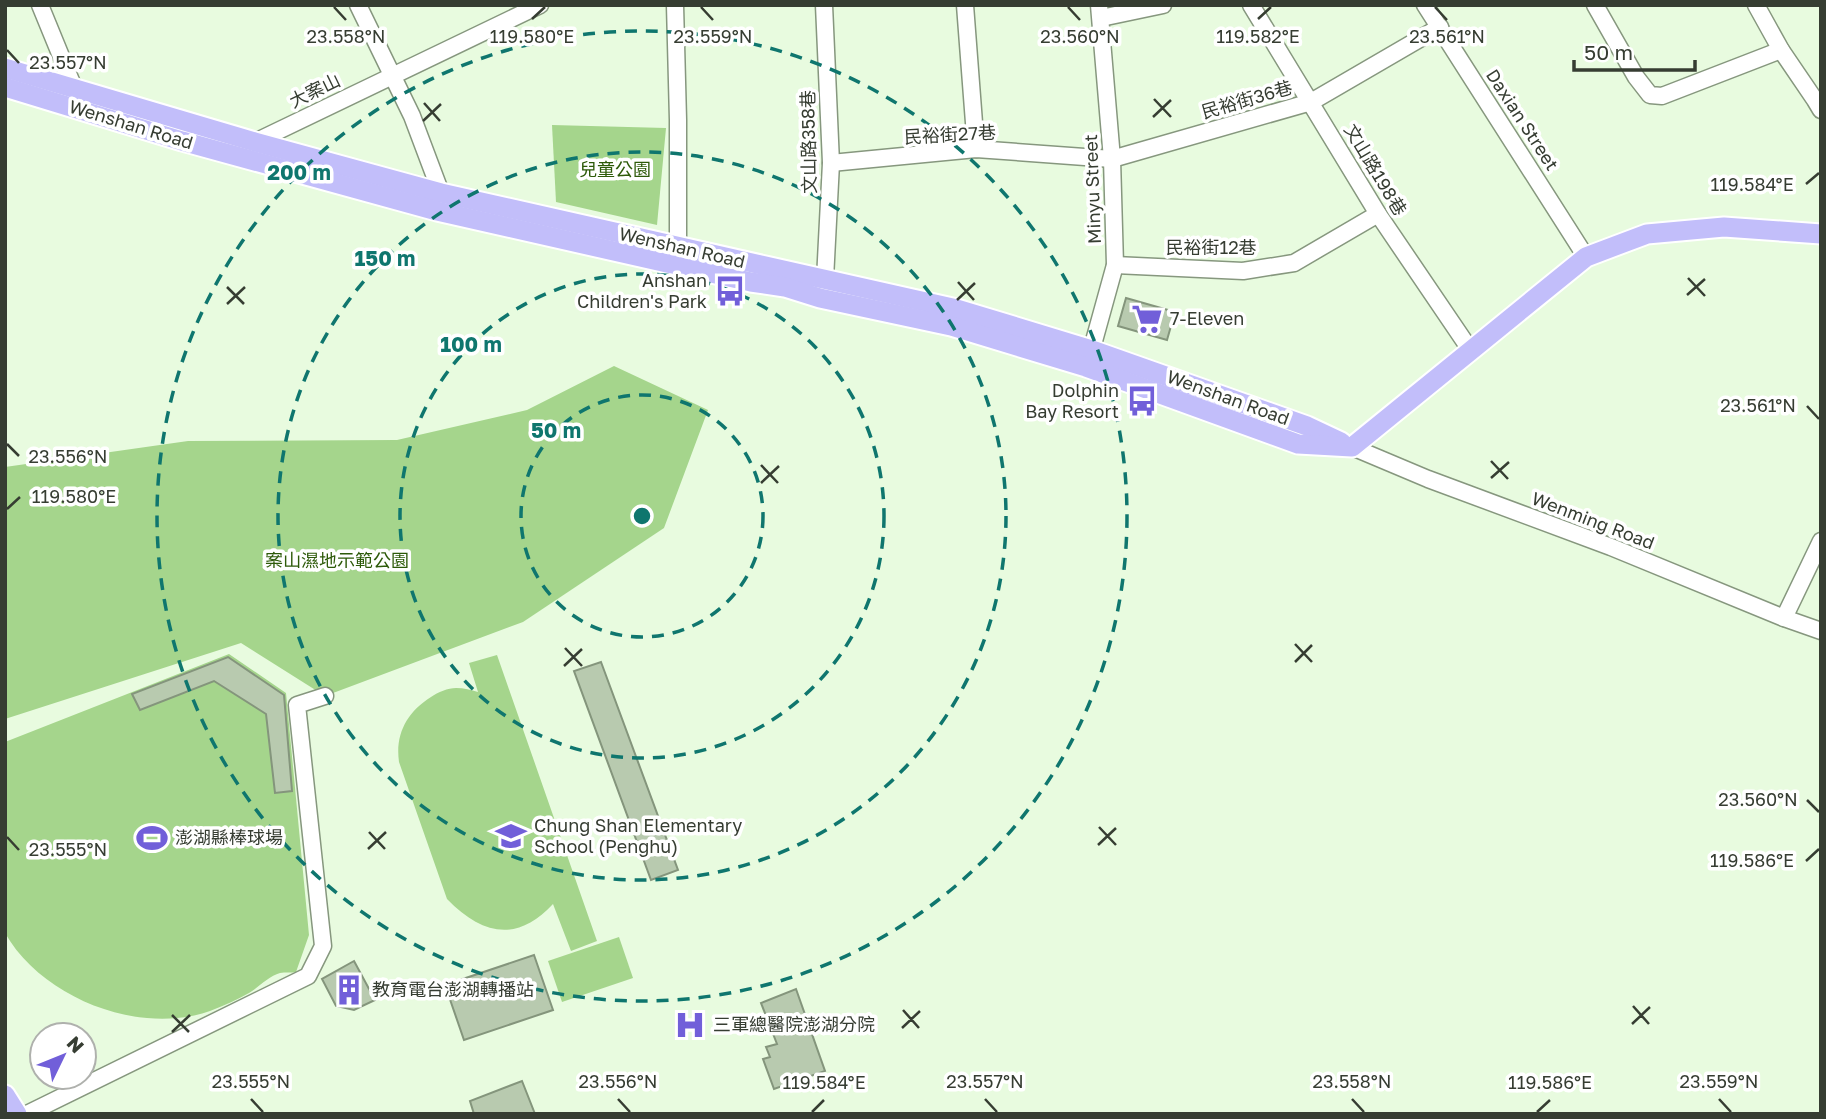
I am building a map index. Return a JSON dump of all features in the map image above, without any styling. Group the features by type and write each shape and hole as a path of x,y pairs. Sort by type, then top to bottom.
{"main road":[{"name":"Wenshan Road","path":"5,68 74,88 131,115 229,155 676,256 825,279 957,309 1089,358 1307,426 1352,447"},
{"name":"Wenshan Road","path":"5,87 255,142 439,202"},
{"path":"1352,447 1586,257 1647,234 1724,226 1821,234"},
{"name":"Wenshan Road","path":"676,256 751,282 785,287 820,298 1089,358"},
{"path":"5,1095 17,1114"}],"street":[{"path":"40,5 74,88"},
{"path":"358,5 412,117 439,202"},
{"name":"大案山","path":"255,142 540,5"},
{"path":"675,5 678,120 676,256"},
{"name":"文山路358巷","path":"824,5 831,163 825,279"},
{"path":"965,5 976,149"},
{"path":"1100,11 1163,5"},
{"name":"文山路198巷","path":"1251,5 1378,214 1471,351"},
{"name":"Daxian Street","path":"1425,5 1586,257"},
{"path":"1595,5 1636,77 1650,95 1662,96 1782,50"},
{"path":"1756,5 1782,50 1819,103"},
{"name":"Minyu Street","path":"1089,358 1115,265 1112,159 1100,11"},
{"name":"民裕街36巷","path":"1112,159 1311,102 1440,27"},
{"name":"民裕街27巷","path":"831,163 976,149 1112,159"},
{"name":"民裕街12巷","path":"1115,265 1242,271 1294,263 1378,214"},
{"name":"Wenming Road","path":"1352,447 1428,480 1611,547 1821,631"},
{"path":"1784,618 1821,541"},
{"path":"27,1114 308,976 323,946 297,705 325,696"}],"green space":[{"name":"兒童公園","path":"552,125 666,128 657,225 556,202"},
{"name":"案山濕地示範公園","path":"614,366 708,410 664,528 523,622 325,696 241,643 5,719 5,467 188,441 397,440 527,410"},
{"name":"澎湖縣棒球場","path":"229,654 286,693 309,935 296,972 276,974 230,1003 182,1017 153,1018 95,1006 67,993 43,976 22,956 5,933 5,742"},
{"path":"497,655 597,941 571,951 553,904 526,925 500,930 473,920 447,899 399,762 401,733 415,710 434,695 453,688 478,692 469,663"},
{"path":"619,937 633,978 562,1002 548,961"}],"building":[{"name":"7-Eleven","path":"1126,298 1175,312 1167,340 1118,326"},
{"path":"228,657 284,695 292,791 275,793 266,714 214,681 140,710 132,694"},
{"path":"601,662 678,870 651,880 574,671"},
{"path":"534,955 553,1010 464,1040 445,985"},
{"name":"教育電台澎湖轉播站","path":"354,961 375,1000 354,1010 336,1006 322,979"},
{"path":"796,989 825,1071 774,1089 763,1059 770,1057 766,1047 777,1044 761,1003"},
{"path":"522,1081 535,1114 474,1114 470,1101"}],"place":[{"name":"Anshan Children's Park","path":"730,291"},
{"name":"7-Eleven","path":"1147,319"},
{"name":"Dolphin Bay Resort","path":"1142,401"},
{"name":"Chung Shan Elementary School (Penghu)","path":"511,836"},
{"name":"澎湖縣棒球場","path":"152,838"},
{"name":"教育電台澎湖轉播站","path":"349,990"},
{"name":"三軍總醫院澎湖分院","path":"690,1025"}]}
